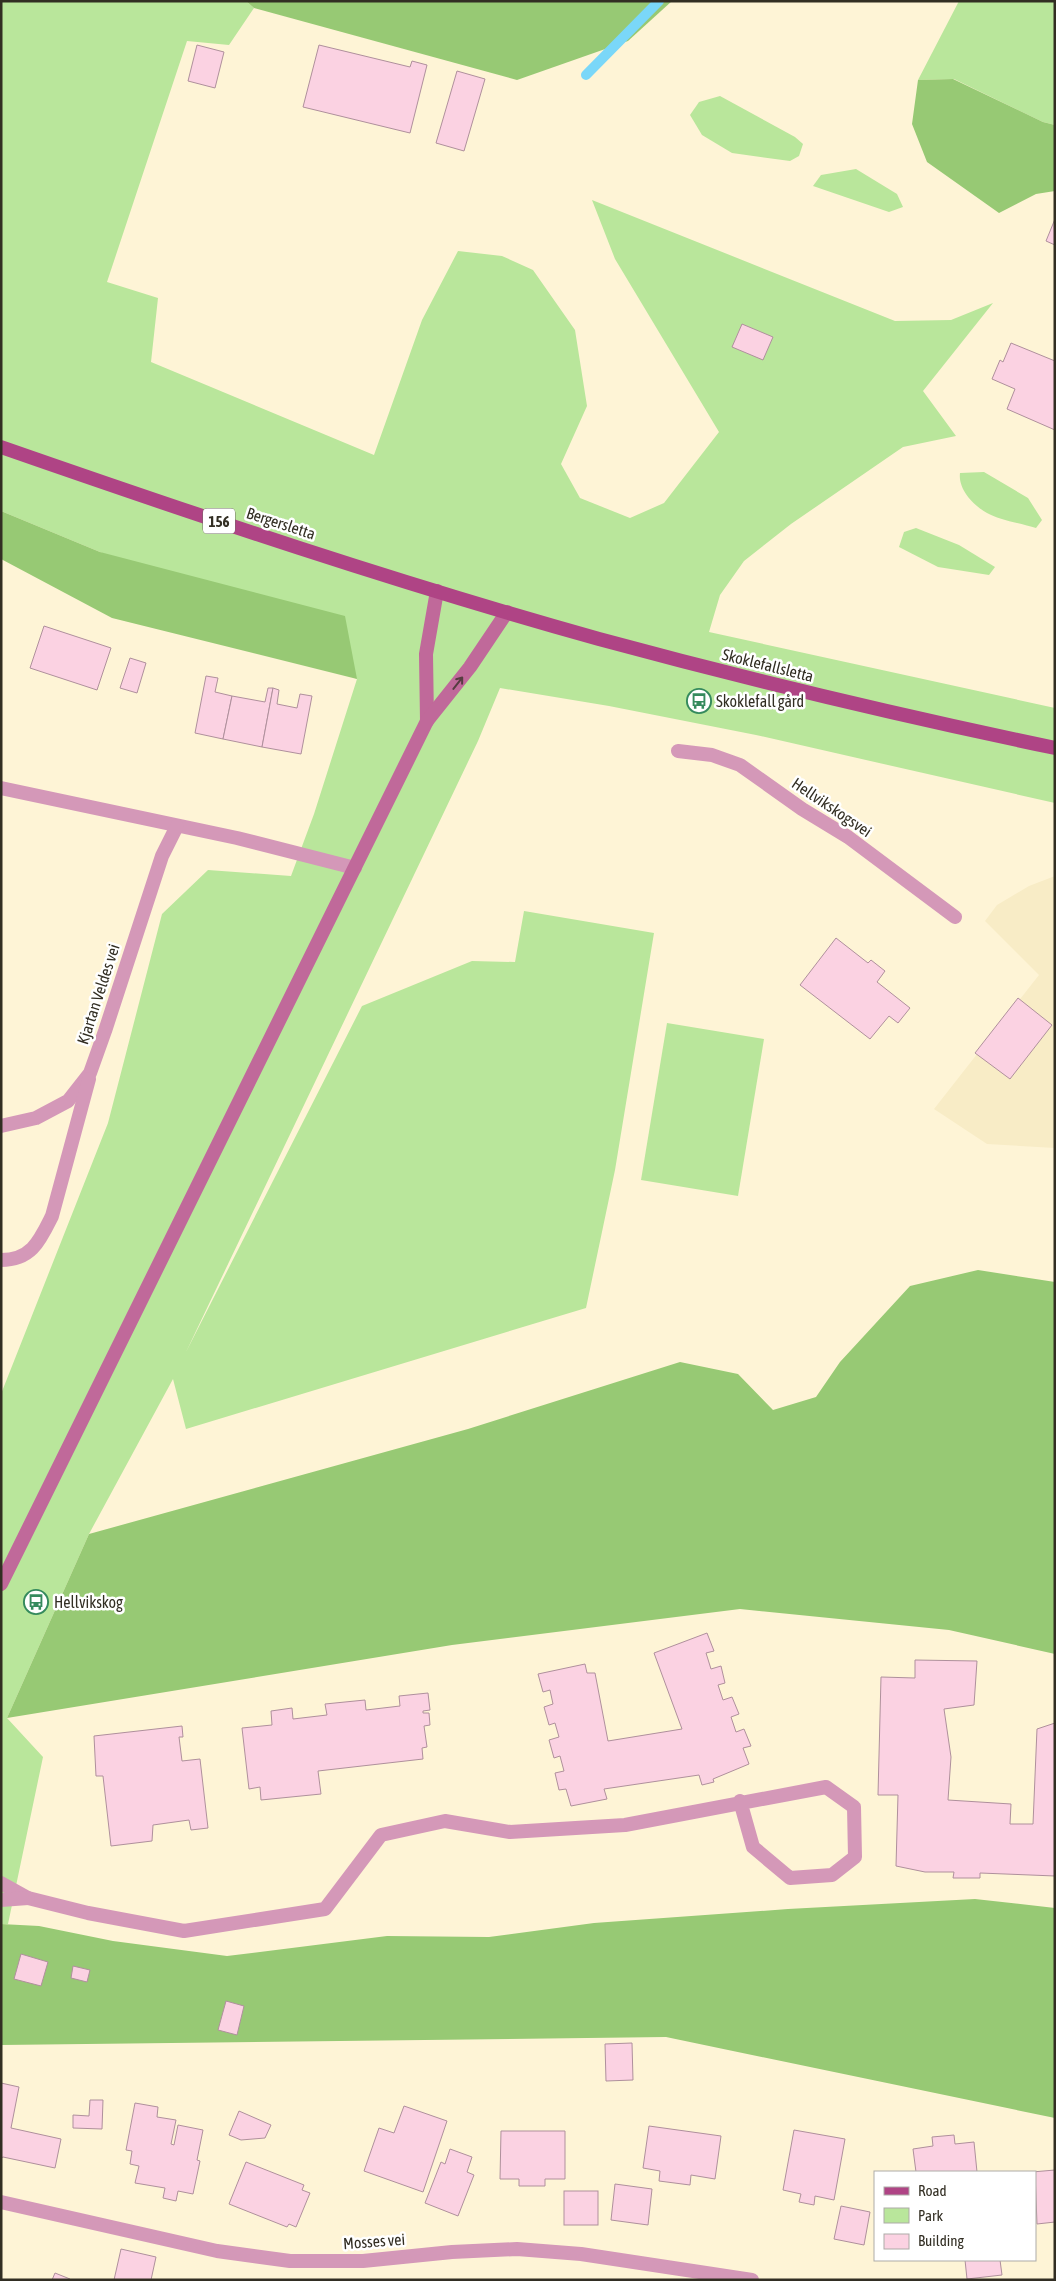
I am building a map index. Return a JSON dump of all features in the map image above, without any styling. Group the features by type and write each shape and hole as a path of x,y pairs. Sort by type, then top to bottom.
{"main road":[{"name":"Bergersletta","path":"1,447 168,505 437,591"},
{"name":"Skoklefallsletta","path":"437,591 751,679 957,728 1055,748"},
{"path":"427,721 426,654 429,628 437,591"},
{"path":"1,1584 427,721 470,668 507,612"}],"street":[{"name":"Hellvikskogsvei","path":"678,751 712,755 740,765 802,809 848,837 955,917"},
{"path":"1,788 236,838 355,868"},
{"name":"Kjartan Veldes vei","path":"1,1126 36,1118 68,1102 90,1073 106,1032 162,856 177,826"},
{"path":"1,1260 14,1260 24,1256 42,1235 52,1216 90,1073"},
{"path":"1,1883 28,1898 88,1913 184,1931 325,1909 381,1835 445,1821 510,1832 625,1825 740,1802 826,1787 854,1807 855,1857 832,1875 790,1878 753,1847 740,1802"},
{"path":"1,1900 28,1898"},
{"name":"Mosses vei","path":"1,2202 217,2251 290,2261 364,2261 452,2252 517,2249 581,2254 752,2280"}],"shaded area":[{"path":"1055,876 1055,1148 987,1144 934,1109 1039,975 985,921 997,905 1029,886"}],"green space":[{"path":"1,1 246,1 254,8 229,45 187,41 107,282 158,298 151,362 374,455 422,320 458,251 502,256 533,270 575,330 587,406 561,464 580,498 630,518 664,503 719,432 615,259 592,200 895,321 951,320 993,303 923,391 956,436 903,447 791,524 744,561 720,595 709,632 1055,708 1055,803 756,735 609,706 500,688 478,741 186,1352 362,1006 472,961 515,962 524,911 654,933 615,1170 586,1308 186,1429 173,1379 89,1534 7,1718 43,1757 8,1924 1,1924 1,1394 108,1123 162,914 208,870 291,876 314,814 357,679 100,552 1,511"},
{"path":"246,1 672,1 628,41 517,80 254,8"},
{"path":"959,1 1055,1 1055,125 1043,122 954,79 918,80"},
{"path":"953,79 1043,122 1055,125 1055,191 1036,194 999,213 927,162 912,124 918,80"},
{"path":"720,96 795,137 803,144 799,156 790,161 732,153 702,135 690,115 699,102"},
{"path":"856,169 897,194 903,207 889,212 813,186 821,175"},
{"path":"984,472 1028,498 1042,520 1036,528 992,515 982,510 972,501 961,485 960,473"},
{"path":"1,511 100,552 345,616 357,679 112,618 1,559"},
{"path":"916,528 959,545 995,567 989,575 938,567 899,547 904,532"},
{"path":"667,1023 764,1039 738,1196 641,1180"},
{"path":"978,1270 1055,1282 1055,1654 949,1630 740,1609 452,1645 7,1718 89,1534 468,1429 680,1362 738,1374 773,1410 816,1397 840,1362 910,1286"},
{"path":"975,1899 1055,1908 1055,2118 666,2037 1,2045 1,1924 39,1926 113,1941 227,1956 387,1936 489,1937 594,1923 788,1909"}],"building":[{"path":"197,45 224,52 215,88 188,81"},
{"path":"319,45 410,67 412,61 427,65 410,133 303,107"},
{"path":"457,71 485,79 464,151 436,143"},
{"path":"1055,219 1055,245 1046,241"},
{"path":"742,324 773,337 763,360 732,347"},
{"path":"1011,343 1055,361 1055,430 1007,409 1015,389 992,379 1000,360 1003,362"},
{"path":"44,626 111,648 97,690 30,668"},
{"path":"130,658 146,663 137,693 120,688"},
{"path":"206,676 218,678 215,692 232,696 223,739 195,733"},
{"path":"268,688 273,688 262,747 223,739 232,696 265,702"},
{"path":"273,688 279,690 277,704 297,708 300,694 312,696 301,754 262,747"},
{"path":"836,938 868,963 871,960 885,971 877,982 910,1008 898,1023 889,1016 870,1039 800,985"},
{"path":"1018,998 1052,1025 1010,1079 975,1053"},
{"path":"707,1633 714,1651 706,1653 711,1669 721,1666 725,1683 718,1685 723,1700 732,1697 739,1714 731,1717 736,1732 744,1729 751,1746 743,1748 749,1764 713,1779 714,1782 702,1785 699,1775 604,1789 607,1799 571,1806 566,1789 559,1790 555,1773 564,1771 560,1756 554,1758 549,1740 559,1737 555,1723 549,1725 544,1707 553,1704 550,1690 543,1692 538,1674 585,1664 587,1673 595,1673 608,1741 682,1729 654,1653"},
{"path":"915,1660 977,1661 974,1705 944,1709 951,1757 948,1800 1011,1804 1010,1824 1033,1824 1037,1729 1055,1723 1055,1876 980,1873 980,1878 953,1878 954,1872 925,1872 896,1866 898,1795 878,1795 881,1677 915,1678"},
{"path":"428,1693 430,1710 423,1711 423,1713 429,1713 430,1725 424,1726 427,1747 422,1748 423,1759 318,1771 321,1794 261,1800 260,1787 249,1789 242,1728 272,1725 271,1711 292,1708 293,1719 327,1715 325,1704 365,1700 366,1710 400,1706 399,1696"},
{"path":"182,1726 183,1737 179,1737 182,1761 200,1759 208,1828 191,1830 189,1820 153,1825 152,1841 111,1846 103,1776 96,1776 94,1736"},
{"path":"21,1954 48,1962 41,1986 14,1979"},
{"path":"73,1966 90,1970 87,1982 71,1978"},
{"path":"226,2001 244,2006 237,2035 218,2030"},
{"path":"632,2043 633,2080 606,2081 605,2044"},
{"path":"1,2083 19,2087 11,2128 61,2139 55,2168 1,2158"},
{"path":"90,2100 103,2100 102,2129 73,2128 73,2115 89,2116"},
{"path":"135,2103 158,2107 157,2117 176,2120 171,2144 174,2145 178,2125 203,2130 197,2160 200,2161 193,2194 178,2191 176,2201 163,2198 165,2188 135,2183 139,2166 130,2164 132,2151 126,2150"},
{"path":"404,2106 447,2121 423,2192 364,2171 379,2128 394,2133"},
{"path":"239,2111 271,2125 265,2138 241,2140 229,2135"},
{"path":"649,2126 721,2136 715,2179 691,2175 690,2185 659,2181 660,2171 643,2168"},
{"path":"794,2130 845,2139 834,2200 815,2196 814,2205 799,2202 801,2194 783,2190"},
{"path":"501,2131 565,2131 565,2179 545,2179 545,2186 519,2186 519,2179 500,2179"},
{"path":"954,2135 955,2144 974,2142 977,2171 916,2171 913,2149 933,2146 932,2137"},
{"path":"450,2149 472,2157 467,2172 474,2175 458,2216 425,2203 441,2162 445,2164"},
{"path":"246,2162 304,2185 302,2190 310,2193 296,2227 289,2224 287,2227 229,2204"},
{"path":"1055,2170 1055,2222 1037,2224 1036,2172"},
{"path":"615,2184 652,2189 648,2225 611,2220"},
{"path":"564,2191 598,2191 598,2225 564,2225"},
{"path":"841,2206 870,2212 864,2245 834,2239"},
{"path":"121,2249 156,2257 151,2280 114,2280"},
{"path":"965,2261 1000,2261 1002,2275 967,2279"},
{"path":"55,2273 70,2279 70,2280 52,2280"}],"waterway":[{"path":"586,75 659,1"}],"place":[{"name":"Skoklefall gård","path":"699,701"},
{"name":"Hellvikskog","path":"36,1602"}]}
